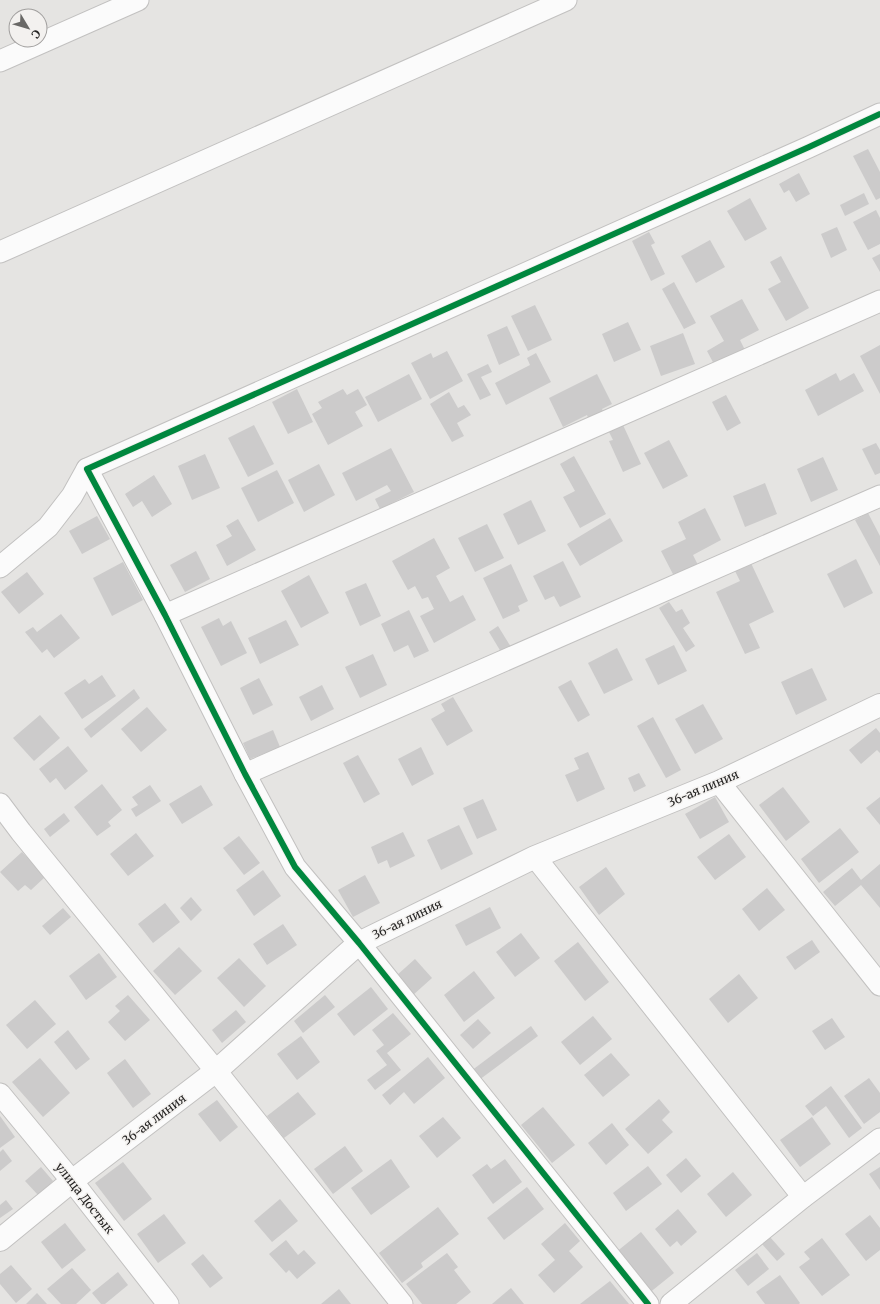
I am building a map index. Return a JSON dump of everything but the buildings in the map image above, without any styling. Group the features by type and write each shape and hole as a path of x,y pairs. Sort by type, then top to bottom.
{"street":[{"path":"0,61 138,0"},
{"path":"0,252 566,0"},
{"path":"0,567 48,527 72,496 87,469 880,114"},
{"path":"165,615 880,301"},
{"path":"87,469 165,615 295,867 359,943 648,1304"},
{"path":"246,774 880,496"},
{"name":"36-ая линия","path":"0,1240 72,1181 216,1071 359,943 535,857 719,782 880,705"},
{"path":"719,782 880,985"},
{"path":"0,804 402,1304"},
{"path":"535,857 803,1197"},
{"name":"улица Достык","path":"0,1094 72,1181 168,1304"},
{"path":"671,1304 803,1197 880,1139"}],"cycle path":[{"path":"648,1304 359,943 295,867 245,774 165,615 87,469 880,114"}]}
